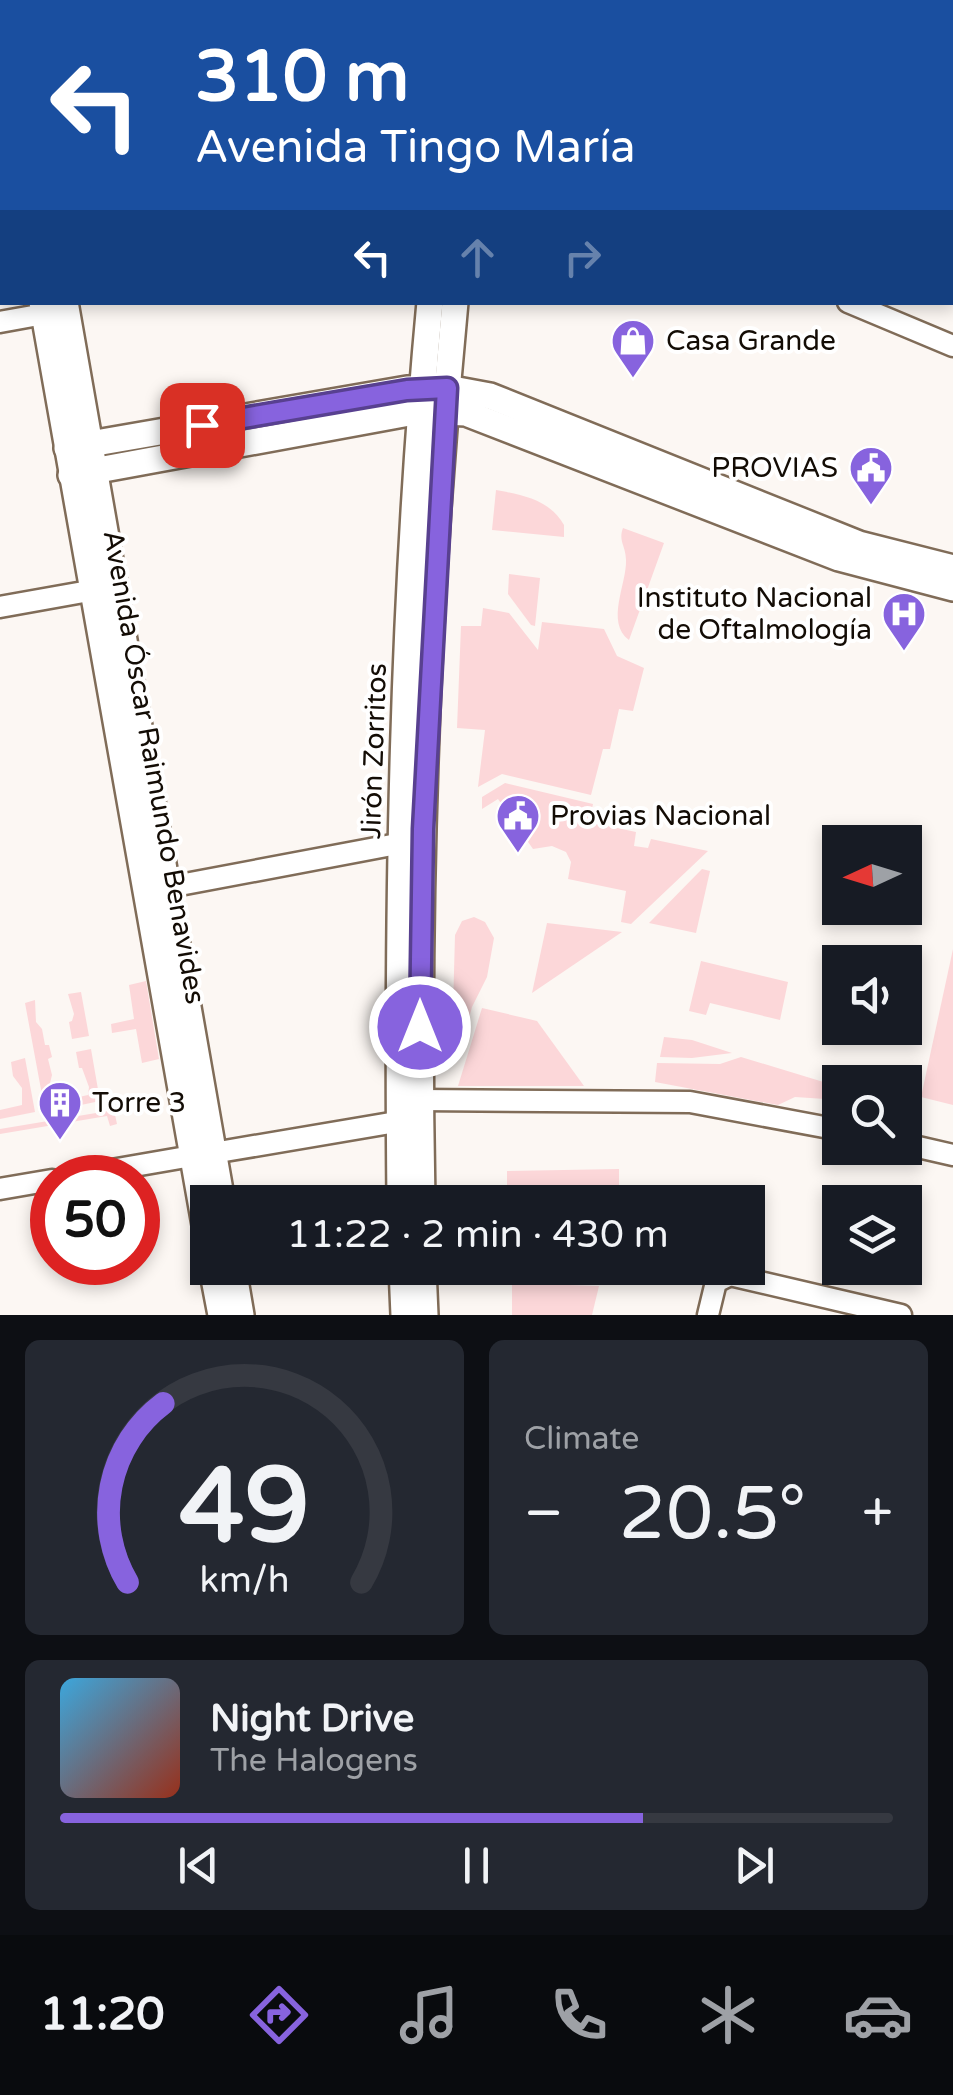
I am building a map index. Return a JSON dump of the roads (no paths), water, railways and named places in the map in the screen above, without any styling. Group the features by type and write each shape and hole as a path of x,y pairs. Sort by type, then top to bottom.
{"main road":[{"name":"Jirón Zorritos","path":"420,1185 413,1113 412,841 433,399 430,305"},
{"name":"Jirón Zorritos","path":"433,399 455,305"},
{"name":"Avenida Óscar Raimundo Benavides","path":"50,306 203,1154 215,1185"},
{"path":"78,447 433,399 490,396 860,544 953,568"},
{"path":"82,473 433,399 839,558 953,588"},
{"name":"Avenida Óscar Raimundo Benavides","path":"103,588 169,887 205,1185"},
{"name":"Jirón Zorritos","path":"402,1185 413,1113"},
{"path":"215,1285 220,1315"},
{"path":"236,1285 241,1315"},
{"path":"403,1285 404,1315"},
{"path":"425,1285 426,1315"}],"street":[{"path":"855,305 953,346"},
{"path":"0,322 50,306"},
{"path":"0,607 103,588"},
{"path":"169,887 412,841"},
{"path":"160,1161 413,1113 690,1102 822,1127"},
{"path":"922,1148 953,1155"},
{"path":"0,1189 30,1184"},
{"path":"708,1315 716,1282 730,1275 901,1315"}],"place":[{"name":"Casa Grande","path":"633,379"},
{"name":"PROVIAS","path":"871,506"},
{"name":"Instituto Nacional de Oftalmología","path":"904,652"},
{"name":"Provias Nacional","path":"518,854"},
{"name":"Torre 3","path":"60,1141"}]}
